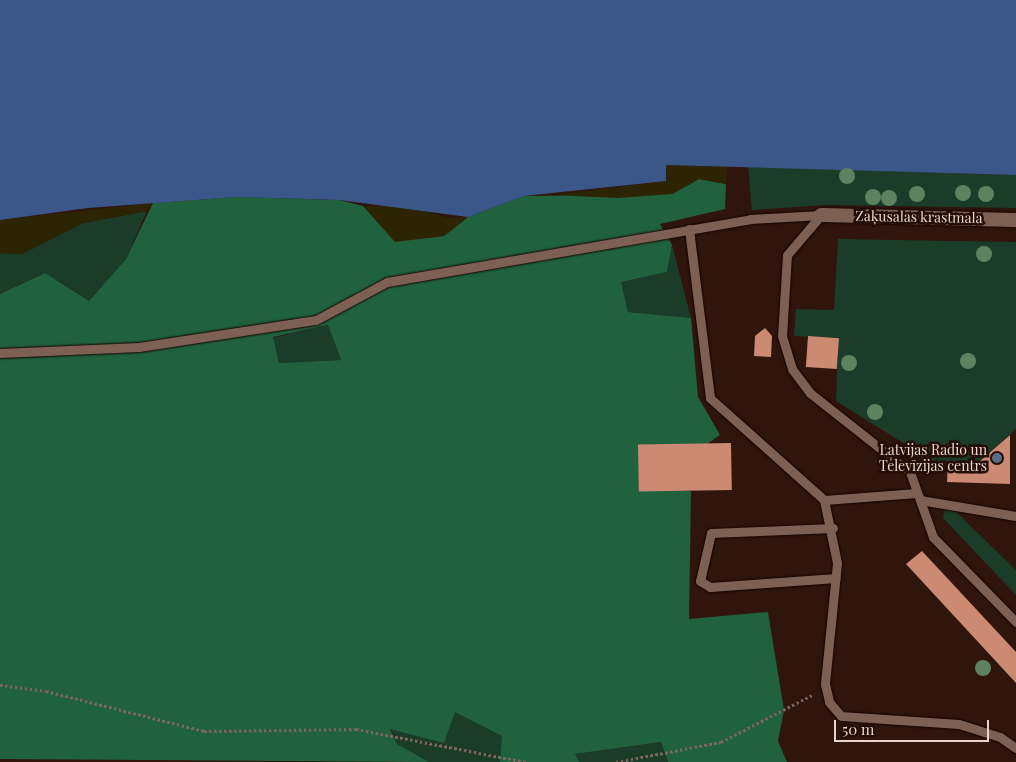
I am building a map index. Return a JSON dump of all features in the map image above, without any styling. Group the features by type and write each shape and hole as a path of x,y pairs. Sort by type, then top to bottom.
{"street":[{"name":"Zaķusalas krastmala","path":"821,215 1016,220"}],"lane":[{"path":"0,353 139,347 316,320 387,282 689,229 821,215"},
{"path":"821,215 786,254 782,336 792,368 810,393 910,472 932,537 1016,622"},
{"path":"689,229 710,398 824,500 833,528 836,578 825,684 829,702 841,716 959,724 1000,737 1016,748"},
{"path":"824,500 919,497 1016,516"},
{"path":"833,528 711,533 700,581 710,587 836,578"}],"path":[{"path":"616,762 721,742 806,700 825,684"},
{"path":"0,685 46,692 204,731 356,729 526,762"}],"green space":[{"path":"748,167 1016,175 1016,208 827,205 752,210"},
{"path":"699,179 726,184 725,209 660,224 672,245 667,272 621,282 628,312 691,318 698,397 720,435 639,491 691,491 689,619 768,612 784,710 778,741 787,762 668,762 661,742 575,754 579,762 500,762 502,736 455,712 444,743 390,729 397,744 429,762 0,759 0,294 45,273 89,301 126,259 153,203 237,197 339,200 363,206 395,241 444,236 468,217 524,196 672,194","holes":["328,325 341,360 279,363 273,337"]},
{"path":"147,211 126,259 89,301 45,273 0,294 0,253 22,254 83,223"},
{"path":"838,239 1016,242 1016,429 979,462 932,461 836,401 838,338 794,336 796,309 834,310"},
{"path":"672,245 691,318 628,312 621,282 667,272"},
{"path":"328,325 341,360 279,363 272,338"},
{"path":"945,509 953,509 1016,570 1016,595 943,518"},
{"path":"454,711 503,736 500,762 429,762 397,744 390,728 444,742"},
{"path":"661,742 668,762 579,762 575,754"}],"sand":[{"path":"666,165 728,167 726,184 699,179 672,194 618,198 554,195 665,181"},
{"path":"153,203 147,211 83,223 22,254 0,253 0,220"},
{"path":"363,206 404,206 449,218 468,217 444,236 395,242"}],"water":[{"path":"0,0 1016,0 1016,175 666,165 666,181 524,196 468,217 339,200 237,197 88,208 0,220"}],"building":[{"path":"765,328 772,336 771,357 754,356 755,336"},
{"path":"808,336 839,338 837,369 806,367"},
{"name":"Latvijas Radio un Televīzijas centrs","path":"1010,435 1010,484 947,482 948,462 979,462"},
{"path":"731,443 732,490 639,492 638,445"},
{"path":"922,551 1016,652 1016,683 906,564"}],"place":[{"name":"Latvijas Radio un Televīzijas centrs","path":"997,458"}]}
